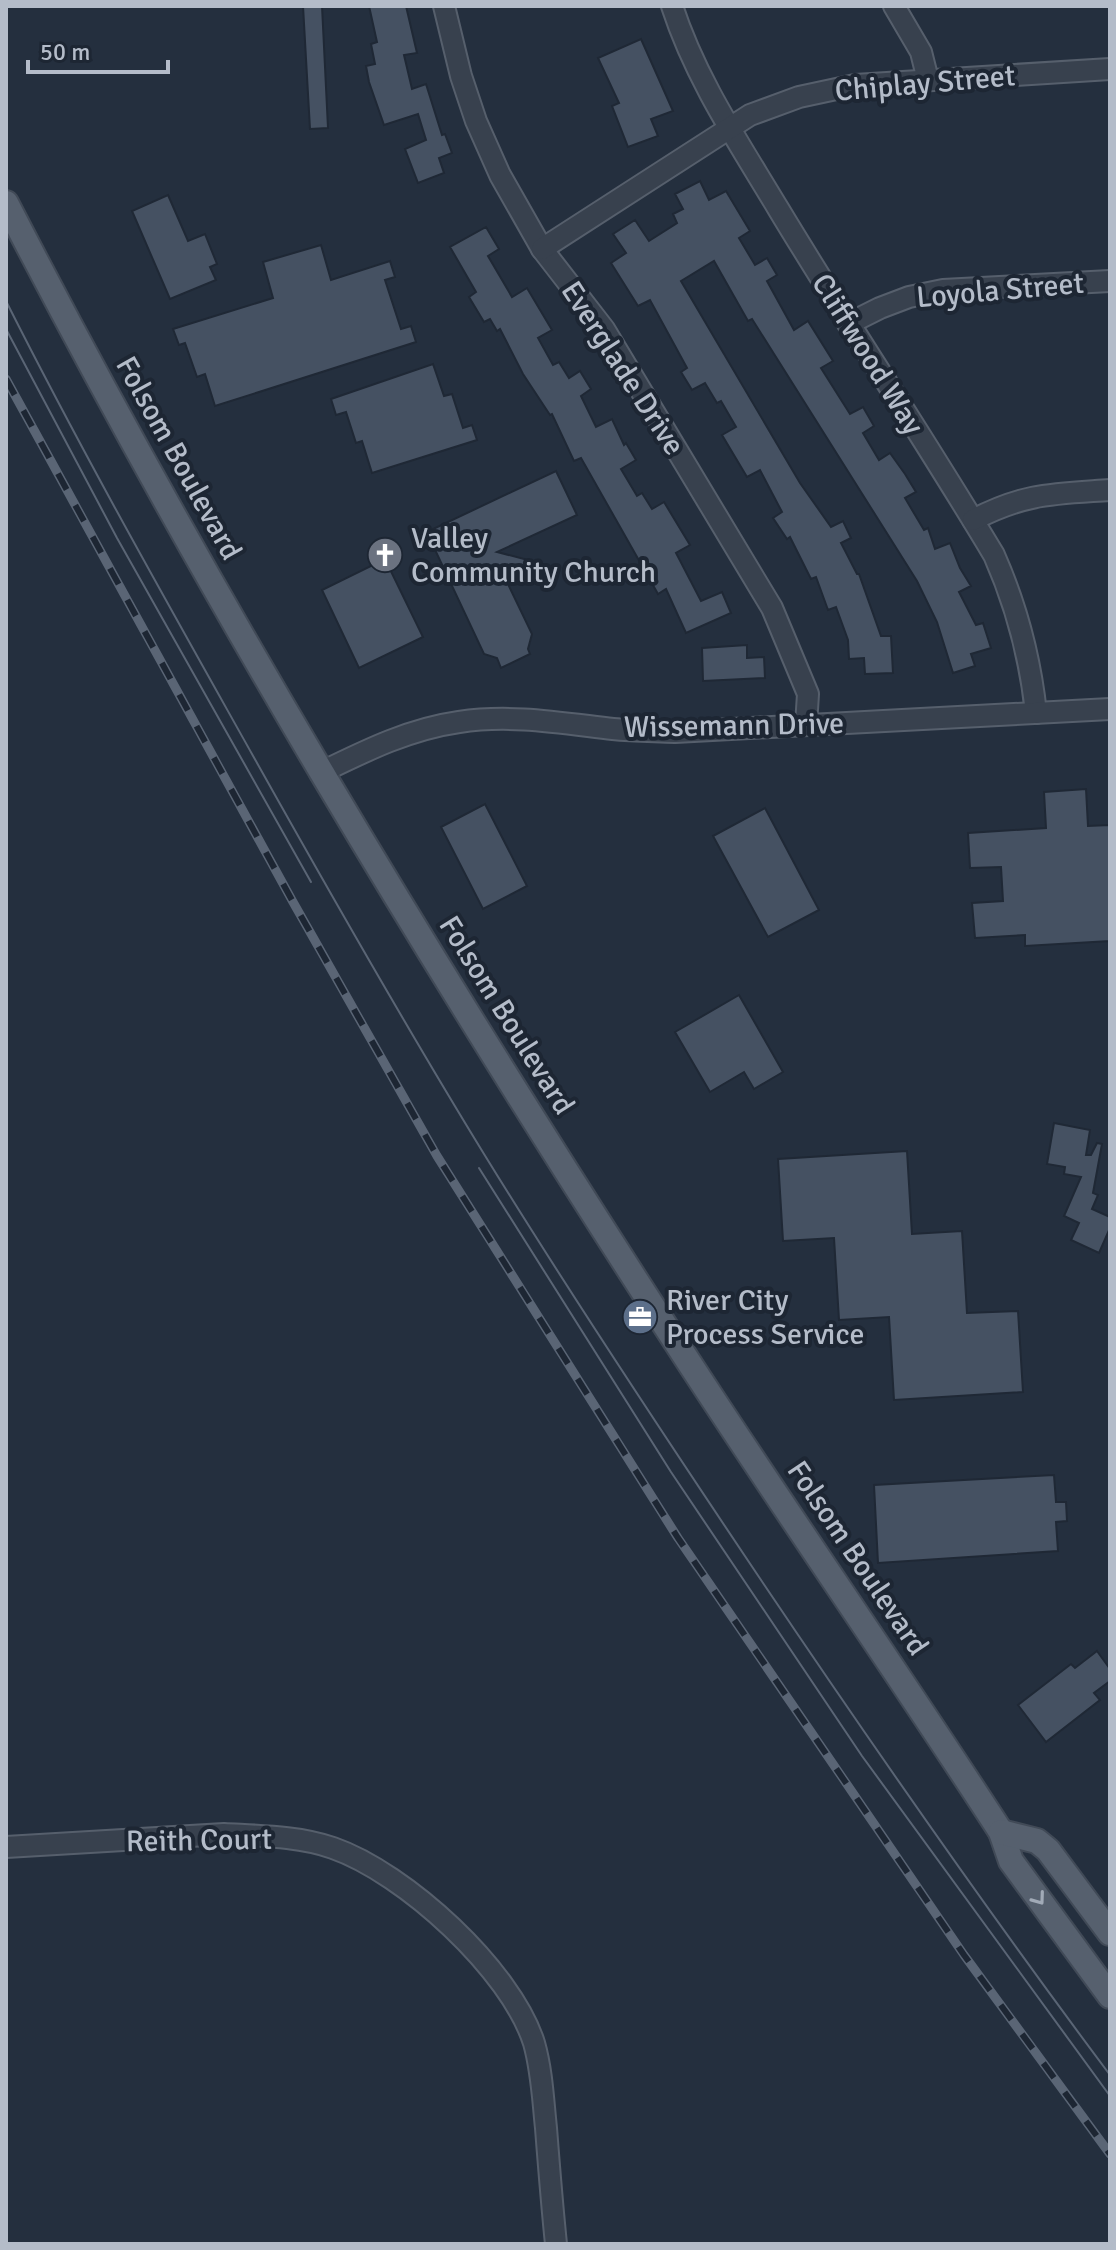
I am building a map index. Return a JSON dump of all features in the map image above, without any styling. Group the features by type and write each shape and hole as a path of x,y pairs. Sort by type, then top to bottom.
{"main road":[{"name":"Folsom Boulevard","path":"6,203 137,453 320,773 499,1065 682,1352 1001,1832 1011,1861 1110,1996"},
{"path":"1001,1832 1037,1841 1048,1850 1110,1933"}],"street":[{"name":"Everglade Drive","path":"444,6 461,76 476,121 500,175 542,249 604,329 772,608 808,694 806,725"},
{"name":"Cliffwood Way","path":"672,6 694,66 729,129 994,555 1024,635 1036,713"},
{"path":"894,6 921,52 928,80"},
{"name":"Chiplay Street","path":"542,249 729,129 764,110 824,90 855,85 1110,69"},
{"name":"Loyola Street","path":"848,324 894,302 943,290 1110,281"},
{"path":"973,520 1022,498 1110,490"},
{"name":"Wissemann Drive","path":"320,773 392,739 458,722 527,719 618,730 675,732 1110,709"},
{"name":"Reith Court","path":"6,1847 224,1834 253,1835 331,1847 394,1879 471,1947 495,1973 526,2020 541,2074 556,2244"}],"building":[{"path":"303,6 322,6 328,128 310,129"},
{"path":"369,6 406,6 417,53 404,55 412,89 426,84 442,135 445,134 452,153 439,158 444,173 418,183 405,149 426,140 418,114 384,125 369,82 366,66 375,64 371,44 377,42"},
{"path":"641,39 673,111 651,119 658,136 628,147 612,106 619,103 598,58"},
{"path":"700,181 709,200 726,191 750,231 739,238 755,265 767,258 777,275 767,281 794,330 808,321 833,361 821,368 850,414 863,407 874,426 863,433 879,460 890,453 905,474 916,492 905,498 924,530 928,528 935,549 950,543 971,586 959,592 976,625 983,623 991,648 971,654 975,666 953,673 937,622 917,581 752,319 748,321 714,261 681,281 800,483 831,527 843,521 851,538 841,543 859,574 881,636 891,636 893,673 865,674 864,658 849,659 848,640 836,607 828,610 816,577 811,579 790,537 787,539 773,518 782,512 760,470 747,477 722,435 736,427 721,401 717,403 705,383 692,390 681,372 687,368 650,300 638,306 611,263 626,253 613,234 635,220 649,241 677,223 673,214 683,209 675,194"},
{"path":"168,195 188,241 205,234 217,264 210,267 216,280 170,299 132,211"},
{"path":"486,227 499,249 488,256 512,297 527,288 552,330 538,338 553,365 559,362 569,378 580,371 591,389 581,396 596,427 612,419 624,445 626,443 636,460 621,469 637,496 642,493 652,509 664,502 690,545 676,553 701,601 722,592 731,613 686,633 666,589 658,594 581,458 574,461 552,414 523,374 500,329 497,331 490,319 484,322 469,297 476,292 450,247"},
{"path":"321,245 331,280 390,261 395,277 385,280 401,329 411,326 416,342 215,406 205,374 197,377 185,343 179,345 173,329 273,298 263,262"},
{"path":"433,364 444,396 452,394 463,428 472,425 477,440 372,473 362,441 356,443 346,412 336,415 331,399"},
{"path":"556,471 577,515 497,552 528,560 522,585 507,582 532,634 528,649 530,654 501,668 497,658 484,654 429,537 431,530"},
{"path":"385,559 423,637 359,668 322,590"},
{"path":"747,645 747,658 764,657 765,678 703,681 702,648"},
{"path":"1086,789 1088,826 1110,825 1110,941 1025,946 1025,935 975,938 972,903 1003,901 1001,867 970,868 968,833 1046,828 1044,792"},
{"path":"485,804 527,886 483,909 441,827"},
{"path":"765,808 819,910 768,937 713,836"},
{"path":"739,995 783,1072 754,1089 744,1072 710,1092 675,1032"},
{"path":"1054,1123 1090,1130 1086,1155 1091,1155 1097,1143 1102,1144 1093,1193 1098,1195 1092,1209 1110,1217 1110,1228 1099,1253 1071,1240 1079,1223 1064,1216 1081,1177 1064,1174 1065,1167 1047,1164"},
{"path":"907,1151 912,1234 962,1231 967,1313 1018,1311 1023,1392 894,1400 889,1317 839,1320 834,1238 783,1241 778,1159"},
{"path":"1054,1475 1056,1502 1066,1502 1067,1521 1056,1522 1058,1551 878,1563 874,1485"},
{"path":"1097,1651 1110,1669 1110,1681 1094,1693 1100,1700 1046,1742 1018,1705 1071,1664 1075,1668"}],"tram line":[{"path":"6,301 126,529 308,854 424,1055 517,1207 844,1703 1110,2075"},
{"path":"6,329 117,538 311,882"},
{"path":"479,1168 671,1472 862,1756 1110,2096"}],"railway":[{"path":"6,379 293,902 437,1156 678,1538 964,1955 1110,2154"}],"place":[{"name":"Valley Community Church","path":"385,555"},
{"name":"River City Process Service","path":"640,1317"}]}
